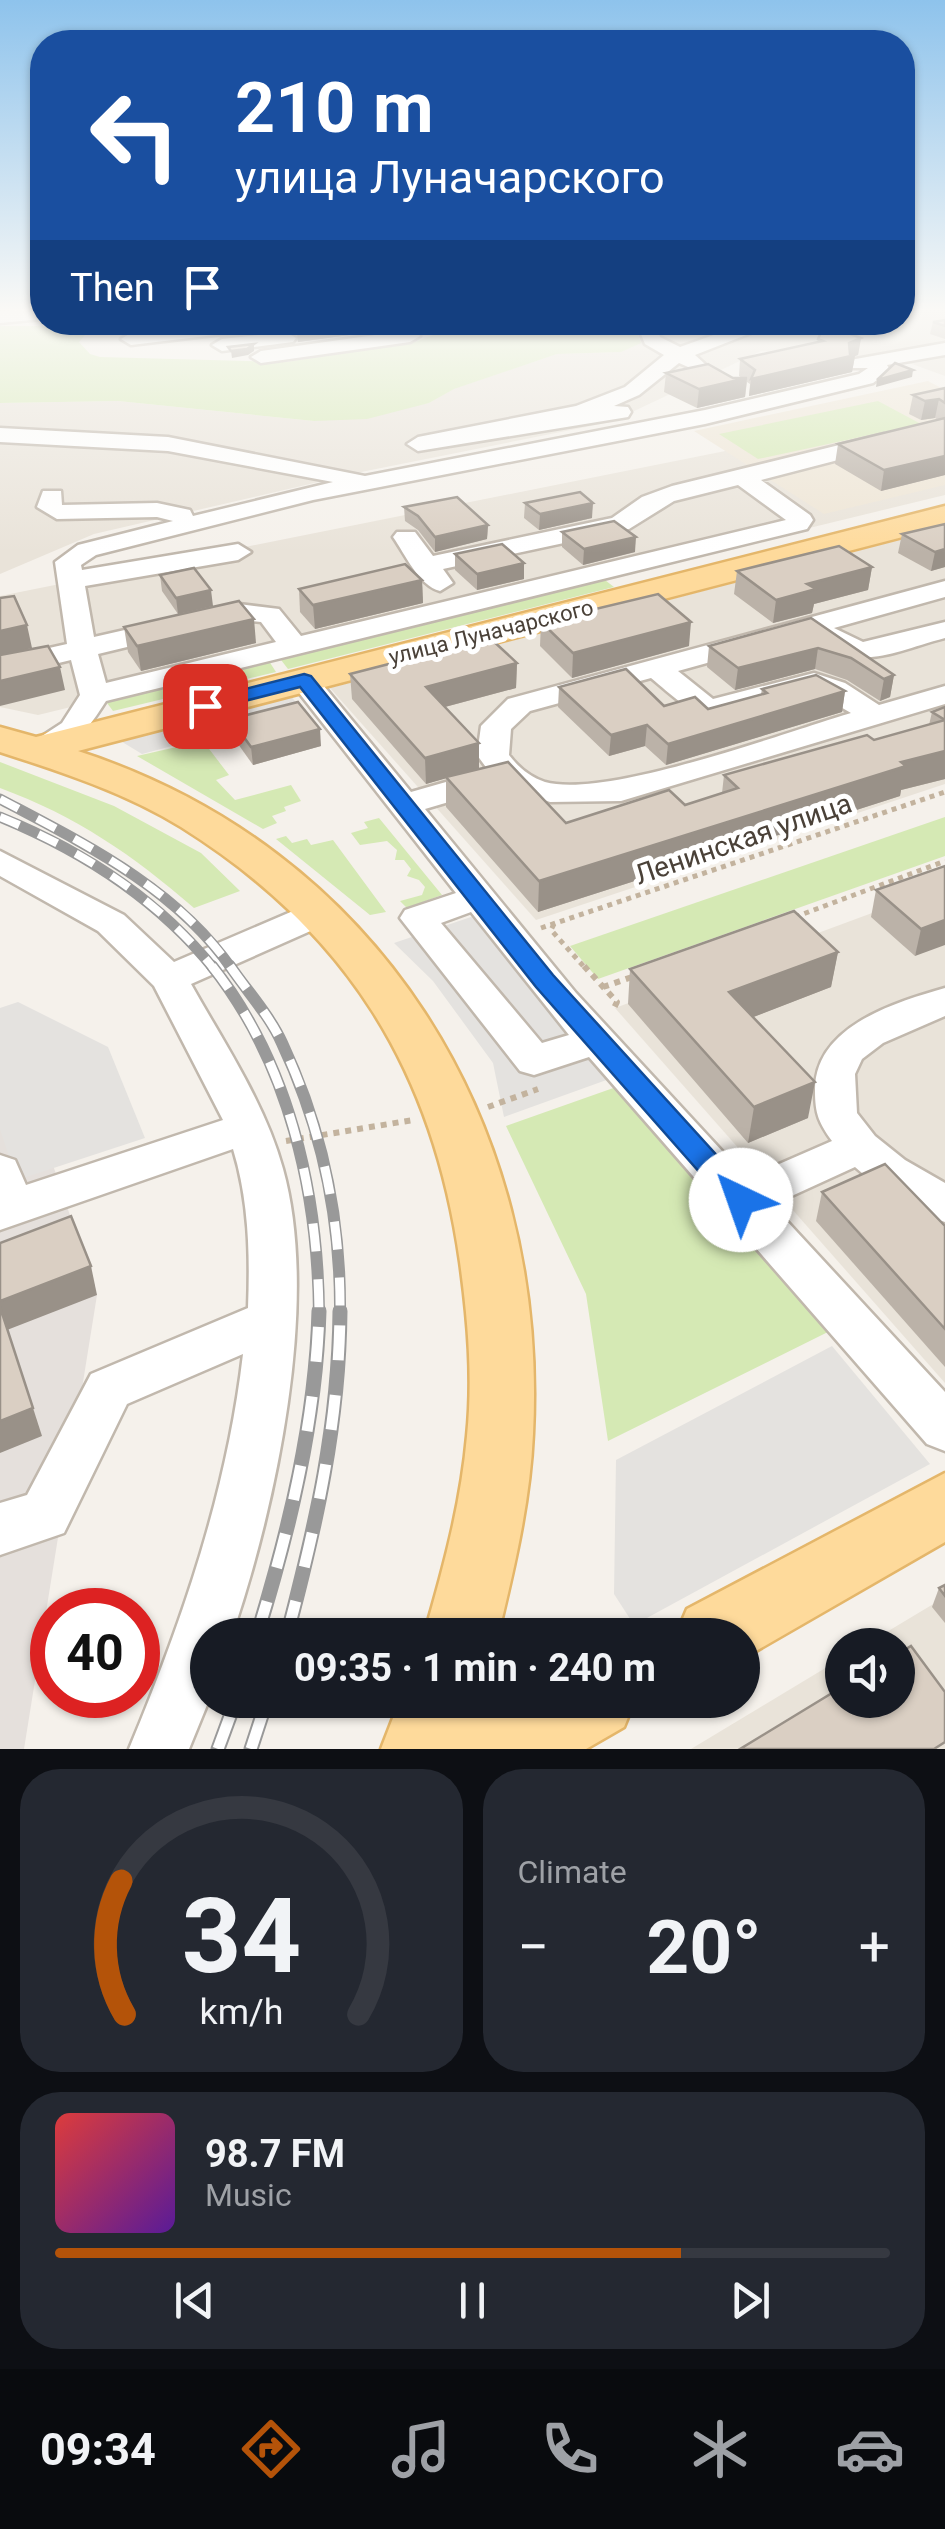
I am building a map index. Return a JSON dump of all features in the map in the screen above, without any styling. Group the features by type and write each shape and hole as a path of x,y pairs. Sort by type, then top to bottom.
{"main road":[{"name":"улица Луначарского","path":"19,744 300,664 945,516"},
{"path":"19,744 97,770 181,806 253,854 320,912 422,1043 453,1108 480,1187 494,1264 502,1360 500,1447 488,1536 466,1618"},
{"path":"742,1618 945,1505"},
{"path":"427,1730 497,1744 576,1724"}],"street":[{"path":"551,421 634,390"},
{"path":"418,444 551,421 663,408 745,390"},
{"path":"95,695 82,649 68,562 87,550 366,482 705,417 818,390"},
{"path":"425,565 620,524 645,502 674,490 742,477 914,433"},
{"path":"0,435 168,444 366,482"},
{"path":"19,744 73,729 95,695 300,664 459,607 798,524 801,520 794,514 742,477"},
{"path":"52,496 49,507 57,512 157,510 195,522"},
{"path":"620,524 666,558"},
{"path":"406,537 459,607"},
{"path":"521,545 567,581"},
{"path":"71,580 238,552"},
{"path":"944,590 519,705 496,726 493,755 506,774 534,789 571,796 621,791 945,695"},
{"path":"0,668 239,612 269,616 403,804 478,898 609,1032 741,1200 945,1428"},
{"path":"813,626 845,648 863,652 945,630"},
{"path":"657,668 706,707 716,708 814,682 836,689 875,716"},
{"path":"403,804 506,774"},
{"path":"0,862 111,923 169,979 247,1128 262,1172 272,1233 269,1320 254,1446 219,1589 159,1749"},
{"path":"478,898 418,918 534,1061 609,1032"},
{"path":"169,979 320,912"},
{"path":"945,1001 870,1033 846,1051 835,1074 836,1116 860,1147 890,1172 945,1205"},
{"path":"4,1197 247,1128"},
{"path":"741,1200 860,1147"},
{"path":"0,1529 44,1516 109,1389 269,1320"}],"path":[{"name":"Ленинская улица","path":"609,1032 610,1010 617,1002 551,930 554,924 945,792"},
{"path":"777,923 945,861"},
{"path":"609,985 646,972"}],"shaded area":[{"path":"452,390 679,390 611,422 366,471 94,534 0,574 0,403 118,401 314,421 429,403"},
{"path":"888,390 944,390 945,485 824,514 694,431"},
{"path":"945,407 945,495 38,715 0,707 0,596"},
{"path":"945,528 945,784 536,920 330,688"},
{"path":"290,695 303,711 142,754 119,740"},
{"path":"945,886 945,1383 615,1008"},
{"path":"474,916 612,1078 504,1117 493,1063 433,981 394,943"},
{"path":"18,1002 108,1047 145,1138 17,1180 0,1129 0,1008"},
{"path":"0,1009 97,1295 50,1588 30,1588 30,1712 24,1749 0,1749"},
{"path":"832,1346 930,1464 647,1618 629,1618 614,1594 616,1460"},
{"path":"945,1597 945,1749 691,1749 742,1718 760,1718 760,1707 825,1668 825,1718 915,1718 915,1628 893,1628"}],"green space":[{"path":"0,390 453,390 429,403 367,419 314,421 118,401 0,403"},
{"path":"878,401 921,424 758,459 719,434"},
{"path":"601,577 614,587 288,669 278,656"},
{"path":"267,658 276,672 113,711 107,703 113,696"},
{"path":"203,741 229,775 216,780 235,800 291,785 301,801 284,807 286,811 272,816 277,823 263,829 137,756"},
{"path":"0,762 114,806 201,853 240,891 194,908 103,839 54,811 0,788"},
{"path":"945,817 945,856 598,979 570,946"},
{"path":"379,818 442,895 407,908 400,901 422,895 425,887 407,876 411,869 404,860 395,860 397,850 387,841 360,845 351,833 368,828 364,822"},
{"path":"286,836 292,843 307,839 311,845 333,840 386,912 370,915 276,839"},
{"path":"619,1086 838,1327 608,1441 586,1294 506,1126"}],"building":[{"path":"945,390 945,403 939,399 925,401 913,395"},
{"path":"945,418 945,456 884,470 838,444"},
{"path":"580,492 593,503 540,514 525,503"},
{"path":"457,497 488,525 435,537 418,516 404,507"},
{"path":"614,521 636,537 584,549 562,532"},
{"path":"945,524 945,549 935,552 902,534"},
{"path":"502,544 524,563 477,574 455,554"},
{"path":"839,546 872,567 807,584 816,589 776,600 737,571"},
{"path":"405,564 422,580 313,605 299,589"},
{"path":"194,568 211,590 176,598 160,575"},
{"path":"658,594 691,622 573,653 541,622"},
{"path":"14,596 27,625 0,631 0,598"},
{"path":"239,601 254,619 137,646 124,627"},
{"path":"811,618 894,675 884,679 851,658 818,648 738,668 709,646"},
{"path":"490,638 517,663 426,687 479,743 425,758 350,674"},
{"path":"48,646 60,667 0,681 0,655"},
{"path":"626,669 664,706 695,697 708,709 816,675 845,691 668,744 647,725 611,735 559,687"},
{"path":"298,702 320,729 251,747 231,719"},
{"path":"945,707 945,720 932,712"},
{"path":"945,720 945,751 539,881 446,777 508,762 566,823 669,790 685,805 738,788 724,775 867,735 874,740"},
{"path":"945,866 945,920 921,929 876,890"},
{"path":"794,911 838,952 729,992 815,1082 754,1107 630,969"},
{"path":"885,1164 945,1226 945,1329 822,1192"},
{"path":"71,1216 91,1266 0,1301 0,1243"},
{"path":"0,1307 33,1408 0,1421"},
{"path":"915,1651 945,1692 945,1742 934,1749 740,1749 825,1697 825,1718 915,1718"}],"railway":[{"path":"0,799 96,851 156,891 209,940 232,969"},
{"path":"0,817 60,845 117,879 168,920 214,969"},
{"path":"212,966 261,1044 294,1130 313,1221 319,1312"},
{"path":"230,966 277,1033 308,1108 333,1209 340,1313"},
{"path":"262,1618 307,1434 319,1312"},
{"path":"291,1618 324,1474 335,1394 340,1313"},
{"path":"218,1749 229,1718"},
{"path":"251,1749 261,1718"}],"route":[{"path":"205,706 304,680 544,981 741,1200"}]}
